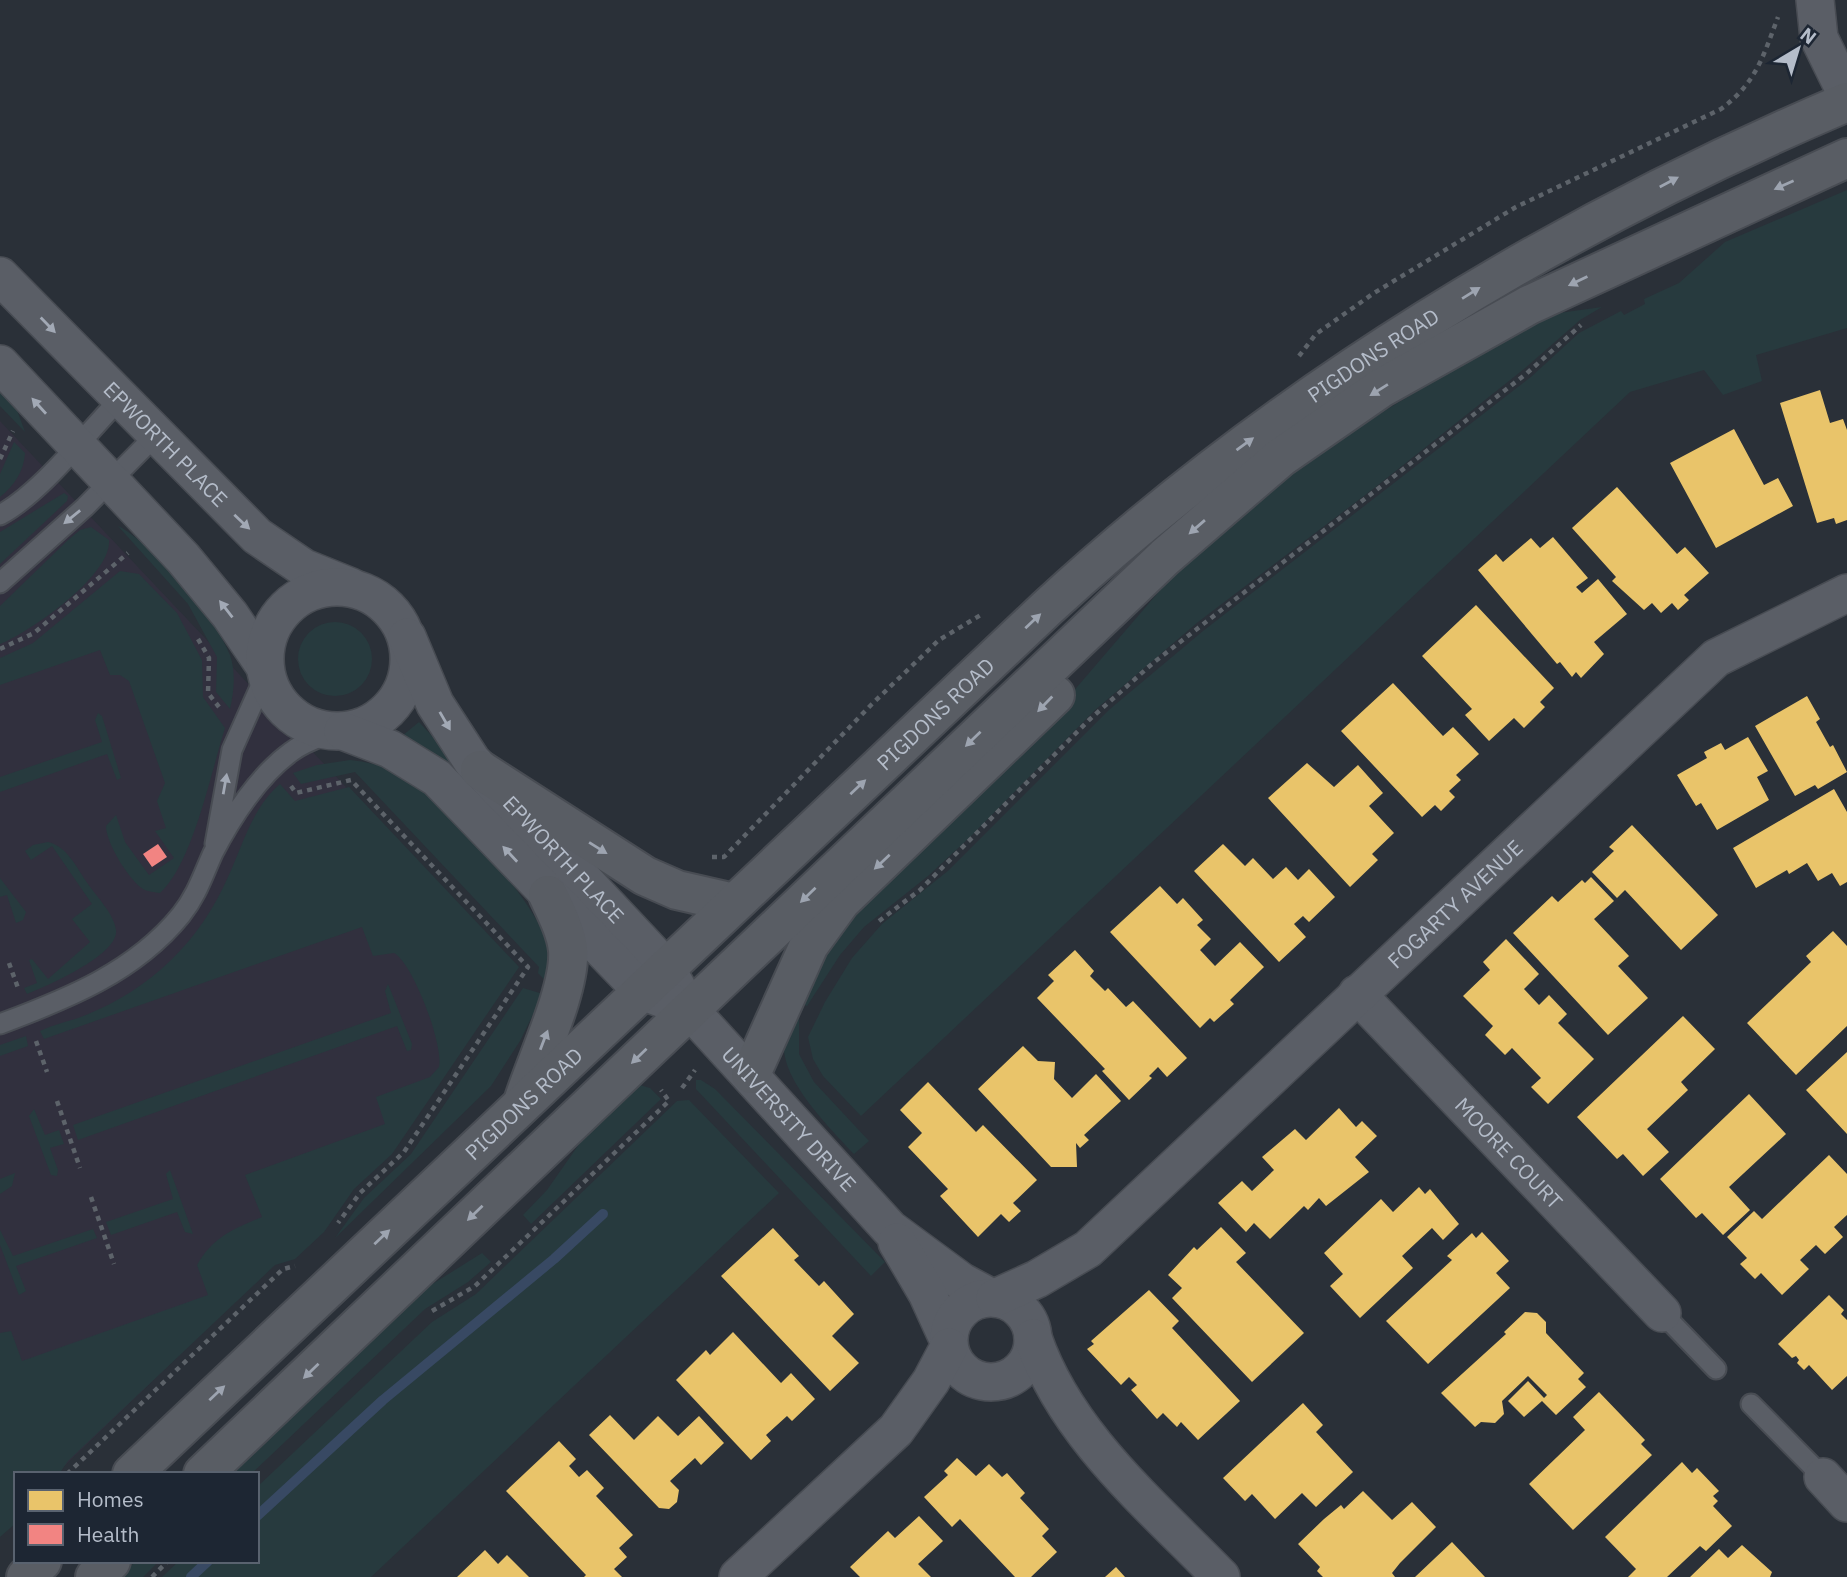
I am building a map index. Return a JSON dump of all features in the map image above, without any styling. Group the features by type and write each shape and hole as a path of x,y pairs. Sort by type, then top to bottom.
{"street":[{"path":"1815,0 1819,38 1847,95"},
{"name":"PIGDONS ROAD","path":"134,1472 1099,560 1183,491 1299,404 1526,260 1686,173 1847,102"},
{"name":"PIGDONS ROAD","path":"205,1472 1164,556 1280,458 1392,381 1529,305 1847,158"},
{"name":"EPWORTH PLACE","path":"0,276 120,399 266,542 310,572 351,587"},
{"path":"0,364 210,589 265,670 275,696 291,715 312,727 339,731 366,725 394,704 409,672 407,637 386,604 351,587 324,587 288,604 272,626 265,670"},
{"path":"751,1074 809,945 841,901 1013,738 1114,632 1164,556"},
{"name":"FOGARTY AVENUE","path":"1088,1249 1716,658 1847,593"},
{"name":"EPWORTH PLACE","path":"407,637 444,720 480,770 654,980"},
{"name":"EPWORTH PLACE","path":"339,731 390,749 437,778 548,895 654,980"},
{"path":"480,770 645,876 677,890 734,903"},
{"path":"522,1105 561,994 568,964 566,939 548,895"},
{"name":"UNIVERSITY DRIVE","path":"654,980 689,1009 751,1074 890,1229 962,1282 993,1298"},
{"name":"MOORE COURT","path":"1357,994 1662,1313"},
{"name":"UNIVERSITY DRIVE","path":"890,1229 927,1293 948,1343"},
{"path":"738,1577 897,1430 931,1381 948,1343 950,1328 961,1310 979,1299 993,1298 1037,1279 1088,1249"},
{"path":"897,1430 957,1395 1018,1373 1032,1351 1033,1336 1088,1249"},
{"path":"993,1298 1016,1306 1030,1323 1045,1373 1083,1433 1220,1577"},
{"path":"948,1343 963,1372 1021,1394 1083,1433"},
{"path":"26,1577 40,1563"},
{"path":"95,1577 109,1563"}],"lane":[{"path":"0,515 12,508 38,484 120,399"},
{"path":"0,583 156,435"},
{"path":"214,852 232,750 265,670"},
{"path":"0,1024 93,985 140,956 180,916 192,899 214,852 256,787 275,766 299,747 339,731"},
{"path":"1662,1313 1716,1369"},
{"path":"1751,1404 1835,1490"}],"path":[{"path":"870,927 920,890 1089,720 1153,663 1495,398 1580,326 1591,320"},
{"path":"0,459 13,430"},
{"path":"119,543 133,559"},
{"path":"0,649 34,633 128,553"},
{"path":"192,628 209,658 208,693 226,717"},
{"path":"287,780 296,793 351,780 528,967 404,1152 360,1193 337,1226"},
{"path":"9,963 21,997"},
{"path":"33,1033 47,1072"},
{"path":"57,1101 80,1168"},
{"path":"429,1313 475,1286 669,1101"},
{"path":"91,1198 114,1264"},
{"path":"69,1472 283,1269 299,1265"},
{"path":"152,1577 166,1563"}],"shaded area":[{"path":"0,421 516,967 390,1152 58,1472 14,1472 14,1481 0,1528"}],"green space":[{"path":"1847,190 1847,328 1756,355 1762,381 1723,395 1704,370 1630,392 861,1116 823,1076 813,1059 808,1037 825,1002 852,958 882,924 949,870 1110,709 1203,631 1532,376 1579,333 1621,311 1624,315 1645,304 1644,299 1679,283 1725,242"},
{"path":"1602,307 1580,320 1524,369 1373,489 1198,622 1095,710 970,837 928,876 864,927 840,955 807,1006 797,1002 836,926 1071,694 1187,559 1264,493 1350,432 1478,354 1552,314"},
{"path":"0,391 17,410 25,432 0,406"},
{"path":"14,442 25,453 23,466 14,483 0,497 0,474"},
{"path":"64,493 68,496 67,501 0,564 0,532"},
{"path":"118,526 132,534 182,583 223,640 233,668 230,709 216,692 217,657 188,604"},
{"path":"91,527 109,540 106,554 97,569 67,601 30,628 0,644 0,606 68,540 80,530"},
{"path":"120,571 139,574 177,613 202,660 203,697 225,728 191,839 172,879 160,893 143,889 131,878 114,851 107,833 106,826 116,815 125,842 149,875 174,858 155,831 166,828 157,801 165,783 129,681 120,675 110,675 100,650 0,685 0,658 33,643"},
{"path":"335,622 349,625 361,633 369,645 372,659 369,673 361,685 349,693 335,696 321,693 309,685 301,673 298,659 301,645 309,633 321,625"},
{"path":"98,713 102,716 121,778 117,780 107,754 0,792 0,777 102,742 95,720"},
{"path":"419,722 596,911 402,736"},
{"path":"350,760 379,766 406,778 444,809 488,854 526,902 539,925 550,954 546,981 538,973 539,967 355,772 301,784 293,773 317,765"},
{"path":"280,784 295,801 349,787 519,967 392,1154 354,1189 324,1232 295,1259 275,1265 68,1461 60,1472 14,1472 14,1525 0,1537 0,1333 11,1331 22,1361 208,1295 197,1265 203,1255 225,1235 262,1217 245,1175 385,1124 376,1097 430,1077 439,1067 432,1024 410,972 394,953 373,956 362,927 44,1039 40,1031 86,1015 132,991 152,977 188,942 217,900 255,816"},
{"path":"48,842 61,848 71,859 109,912 116,930 114,940 94,959 65,977 27,994 24,988 37,983 29,960 32,959 48,979 90,942 72,919 92,904 52,846 31,860 25,851 33,845"},
{"path":"0,878 26,912 23,920 16,923 7,895 0,897"},
{"path":"388,984 412,1044 411,1050 407,1051 397,1026 78,1140 73,1125 391,1013 385,991"},
{"path":"523,988 543,994 520,1041 491,1086 335,1238 364,1198 411,1154"},
{"path":"791,1013 799,1018 799,1054 814,1082 869,1141 854,1154 810,1104 791,1074 785,1059 784,1045"},
{"path":"26,1036 28,1046 0,1056 0,1045"},
{"path":"696,1080 701,1080 715,1089 885,1262 871,1276 696,1089"},
{"path":"636,1084 650,1088 661,1099 531,1224 523,1215 547,1190 589,1130"},
{"path":"689,1100 779,1193 371,1577 162,1577 177,1563 259,1563 259,1485 432,1322 476,1294 677,1101"},
{"path":"34,1109 45,1135 59,1130 64,1144 50,1148 58,1170 57,1176 51,1175 29,1116"},
{"path":"170,1170 193,1234 185,1232 177,1212 111,1235 106,1222 173,1199 166,1174"},
{"path":"15,1173 12,1186 0,1194 0,1179"},
{"path":"93,1229 97,1238 16,1266 26,1291 19,1295 0,1245 0,1230 13,1256"},
{"path":"482,1253 491,1262 468,1282 425,1309 253,1472 229,1472 415,1295"},
{"path":"134,1563 157,1563 143,1577 120,1577"}],"building: Homes":[{"path":"1820,390 1830,423 1843,419 1847,430 1847,520 1836,524 1834,518 1817,523 1780,403"},
{"path":"1734,429 1764,485 1778,478 1793,506 1716,548 1670,463"},
{"path":"1617,487 1677,554 1685,547 1709,573 1684,595 1689,600 1678,610 1672,603 1661,613 1652,603 1644,610 1612,581 1616,577 1572,528"},
{"path":"1553,537 1588,578 1576,587 1582,593 1598,579 1627,614 1594,642 1604,654 1581,678 1576,672 1572,677 1560,662 1557,664 1478,570 1496,554 1503,562 1531,538 1540,548"},
{"path":"1476,605 1554,688 1540,702 1545,707 1524,728 1514,718 1489,741 1465,715 1472,709 1422,656"},
{"path":"1393,683 1443,736 1453,727 1479,754 1456,775 1461,780 1449,791 1455,797 1441,811 1435,805 1422,817 1341,731"},
{"path":"1807,696 1820,719 1816,722 1830,747 1833,745 1847,772 1818,789 1815,785 1795,796 1755,726"},
{"path":"1748,737 1768,771 1757,777 1769,800 1717,830 1701,803 1696,806 1677,775 1707,758 1704,752 1721,743 1725,750"},
{"path":"1307,763 1334,787 1358,765 1383,793 1369,806 1394,833 1372,854 1378,860 1350,887 1268,798"},
{"path":"1834,789 1847,812 1847,882 1840,886 1832,873 1818,881 1807,863 1789,874 1787,870 1756,888 1733,848"},
{"path":"1632,825 1718,915 1681,950 1625,890 1617,898 1592,872 1614,851 1609,847"},
{"path":"1223,844 1245,866 1253,858 1273,879 1286,867 1298,880 1309,869 1335,897 1309,922 1303,916 1294,924 1306,937 1279,962 1194,871"},
{"path":"1591,877 1614,901 1594,919 1629,956 1618,966 1648,998 1608,1035 1513,933 1552,896 1558,902 1582,880 1585,883"},
{"path":"1160,886 1177,904 1183,898 1203,920 1197,925 1211,939 1200,950 1215,966 1240,942 1264,967 1230,1000 1234,1004 1214,1022 1210,1018 1200,1028 1110,932"},
{"path":"1833,931 1847,946 1847,1026 1796,1075 1747,1023 1811,962 1806,956"},
{"path":"1506,939 1539,974 1524,989 1539,1005 1549,995 1567,1014 1558,1023 1594,1059 1548,1104 1531,1087 1541,1078 1512,1048 1505,1055 1485,1035 1493,1026 1463,996 1490,970 1483,962"},
{"path":"1075,950 1094,971 1090,976 1105,991 1108,988 1126,1007 1133,1001 1187,1058 1167,1077 1158,1067 1149,1076 1152,1078 1129,1100 1102,1071 1105,1069 1037,998 1054,981 1048,975"},
{"path":"1683,1016 1715,1049 1681,1082 1688,1090 1647,1129 1669,1152 1643,1176 1623,1154 1617,1159 1577,1117"},
{"path":"1023,1046 1038,1061 1055,1062 1054,1079 1072,1098 1096,1074 1121,1101 1084,1135 1089,1140 1080,1148 1076,1143 1077,1167 1051,1167 978,1089"},
{"path":"1847,1052 1847,1134 1806,1090"},
{"path":"928,1082 976,1132 983,1125 1037,1180 1013,1203 1021,1211 1009,1222 1001,1214 978,1237 940,1196 948,1189 908,1147 922,1133 900,1110"},
{"path":"1749,1094 1786,1134 1729,1187 1750,1210 1723,1235 1702,1213 1696,1218 1660,1179"},
{"path":"1339,1108 1356,1127 1362,1121 1377,1136 1355,1157 1369,1172 1326,1206 1319,1198 1308,1210 1304,1206 1270,1239 1254,1223 1246,1232 1218,1203 1242,1181 1252,1191 1274,1170 1262,1157 1295,1129 1306,1140"},
{"path":"1829,1155 1847,1174 1847,1215 1834,1227 1843,1237 1825,1254 1816,1245 1800,1260 1809,1269 1782,1295 1761,1273 1755,1279 1740,1264 1747,1258 1727,1237 1754,1211 1762,1219"},
{"path":"1419,1187 1425,1194 1430,1189 1459,1224 1443,1240 1432,1228 1402,1256 1413,1268 1360,1318 1330,1286 1343,1274 1324,1253 1381,1199 1393,1212"},
{"path":"1221,1227 1246,1253 1236,1262 1304,1333 1252,1382 1172,1298 1182,1288 1168,1275 1194,1247 1197,1250"},
{"path":"773,1228 799,1256 794,1260 819,1286 824,1281 854,1314 832,1336 859,1363 830,1391 721,1276"},
{"path":"1482,1232 1509,1261 1496,1273 1510,1288 1428,1364 1386,1321 1452,1260 1447,1256 1472,1233 1476,1238"},
{"path":"1149,1290 1179,1321 1172,1328 1240,1401 1198,1440 1181,1422 1177,1427 1163,1413 1157,1419 1131,1390 1137,1385 1129,1377 1121,1385 1087,1349 1094,1344 1091,1341"},
{"path":"1829,1295 1844,1310 1841,1314 1847,1320 1847,1376 1832,1390 1809,1365 1804,1370 1797,1363 1799,1360 1796,1356 1792,1358 1778,1344"},
{"path":"1525,1312 1537,1313 1546,1322 1546,1333 1584,1373 1578,1379 1586,1387 1556,1415 1542,1401 1524,1417 1508,1401 1528,1381 1544,1398 1547,1395 1528,1376 1502,1401 1504,1414 1495,1423 1481,1422 1475,1427 1441,1393 1506,1334 1504,1332"},
{"path":"733,1332 781,1383 791,1373 815,1399 792,1421 787,1416 766,1435 771,1441 751,1460 676,1380 706,1350 710,1355"},
{"path":"1599,1392 1645,1440 1641,1444 1652,1455 1573,1530 1529,1484 1585,1430 1573,1417"},
{"path":"1303,1403 1323,1425 1316,1432 1353,1472 1316,1507 1302,1493 1275,1519 1252,1494 1245,1501 1223,1478"},
{"path":"610,1415 634,1440 658,1416 678,1436 699,1416 724,1443 701,1465 695,1458 670,1481 679,1490 677,1502 669,1509 659,1508 589,1435"},
{"path":"559,1441 576,1459 569,1466 579,1477 587,1470 604,1488 596,1496 633,1535 619,1548 627,1557 614,1569 622,1577 584,1577 586,1575 506,1491"},
{"path":"957,1458 976,1476 989,1464 1002,1477 1007,1473 1025,1493 1020,1498 1049,1529 1042,1536 1057,1552 1031,1577 1015,1577 960,1519 952,1527 924,1497 948,1475 944,1471"},
{"path":"1682,1462 1692,1473 1697,1468 1719,1491 1713,1496 1718,1501 1713,1506 1732,1526 1706,1551 1700,1546 1667,1577 1628,1577 1636,1569 1605,1537"},
{"path":"1363,1491 1392,1520 1412,1502 1436,1527 1400,1563 1392,1573 1395,1577 1323,1577 1317,1571 1320,1567 1298,1544 1341,1505 1344,1509"},
{"path":"919,1516 943,1541 918,1564 931,1577 860,1577 850,1567 888,1531 895,1538"},
{"path":"1452,1542 1485,1577 1415,1577"},
{"path":"1742,1545 1772,1572 1770,1577 1690,1577 1719,1549 1728,1558"},
{"path":"485,1550 498,1564 507,1555 529,1577 457,1577"},
{"path":"1116,1567 1125,1577 1105,1577"}],"building: Health":[{"path":"158,844 167,857 152,867 143,854"}],"waterway":[{"path":"259,1514 383,1400 554,1259 603,1214"},
{"path":"191,1577 206,1563"}]}
